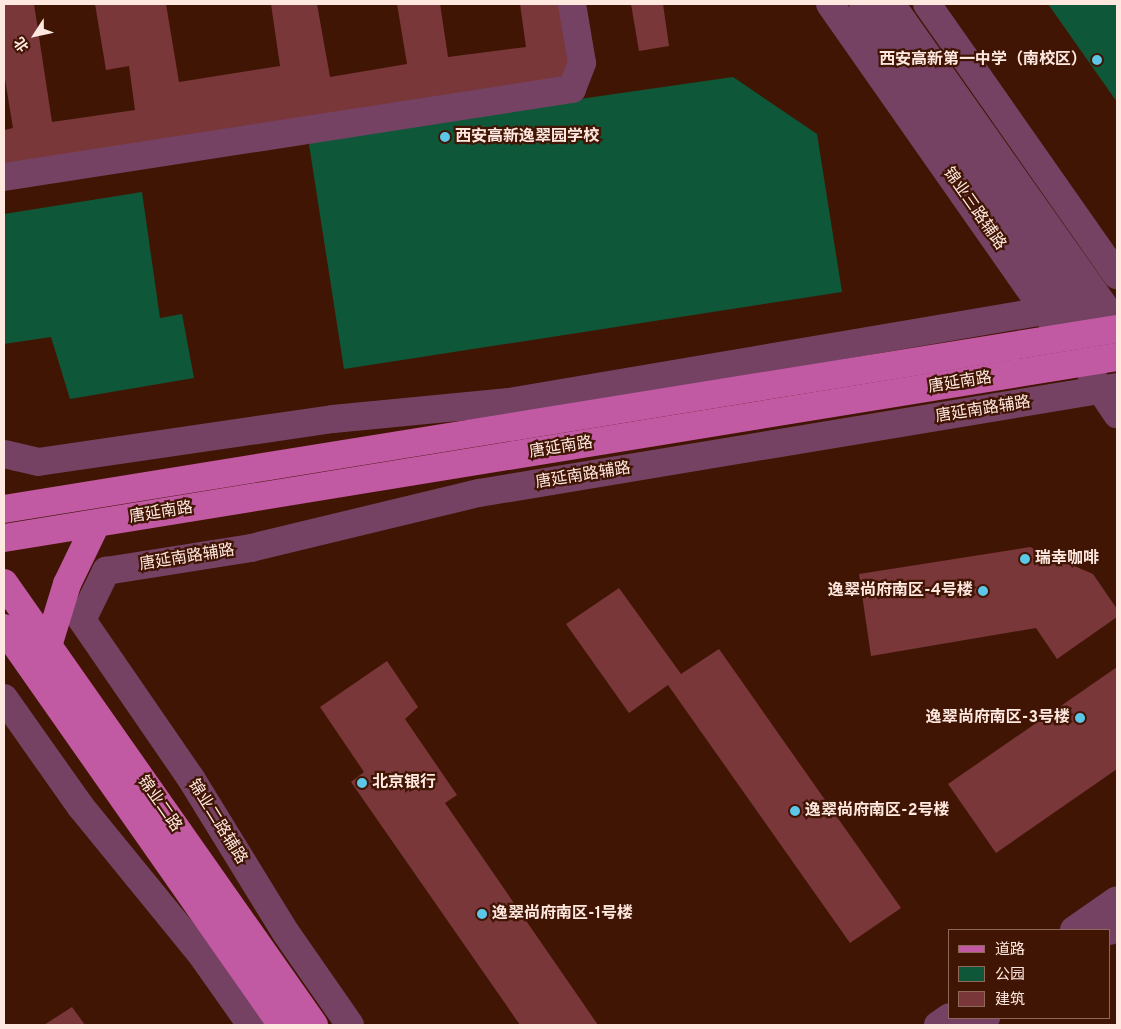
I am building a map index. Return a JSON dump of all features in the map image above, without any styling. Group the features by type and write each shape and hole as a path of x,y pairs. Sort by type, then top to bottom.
{"main road":[{"name":"唐延南路","path":"4,509 1064,339 1109,329"},
{"name":"唐延南路","path":"4,538 1082,363 1112,372"},
{"path":"48,646 67,584 96,524"},
{"name":"锦业二路","path":"4,584 314,1025"},
{"name":"锦业二路","path":"4,628 282,1025"}],"street":[{"path":"4,177 572,89 582,63 572,4"},
{"name":"锦业三路辅路","path":"830,4 1082,363"},
{"path":"863,4 1074,306 1109,329"},
{"path":"891,4 1109,329 1117,414"},
{"path":"927,4 1117,275"},
{"path":"4,454 38,462 333,419 509,402 1074,306"},
{"name":"唐延南路辅路","path":"82,620 106,571 252,548 479,493 1112,372"},
{"name":"锦业二路辅路","path":"82,620 192,780 286,934 350,1025"},
{"path":"4,698 81,807 202,954 251,1025"},
{"path":"1075,929 1117,900"}],"green space":[{"name":"西安高新第一中学（南校区）","path":"1048,4 1117,4 1117,102"},
{"path":"733,77 817,134 842,292 344,369 308,138"},
{"path":"142,192 160,318 182,314 194,378 70,399 51,337 4,344 4,214"}],"building":[{"path":"4,4 34,4 52,122 135,110 129,66 106,70 95,4 166,4 179,82 280,66 271,4 317,4 330,77 407,64 397,4 440,4 448,57 526,47 520,4 559,4 569,64 561,80 4,169 4,130 13,128 4,73"},
{"path":"631,4 663,4 669,46 639,51"},
{"name":"逸翠·尚府南区-4号楼","path":"1030,547 1093,574 1117,609 1117,617 1057,659 1036,628 871,656 859,574"},
{"name":"逸翠·尚府南区-2号楼","path":"619,588 681,674 719,649 901,908 850,943 668,685 629,713 566,624"},
{"name":"逸翠·尚府南区-1号楼","path":"387,661 418,707 405,719 457,795 445,803 598,1025 520,1025 351,782 364,772 320,707"},
{"name":"逸翠尚府南区-3号楼","path":"1117,667 1117,769 996,853 948,784"},
{"path":"72,1007 85,1025 44,1025"}],"place":[{"name":"西安高新第一中学（南校区）","path":"1097,60"},
{"name":"西安高新逸翠园学校","path":"445,137"},
{"name":"瑞幸咖啡","path":"1025,559"},
{"name":"逸翠·尚府南区-4号楼","path":"983,591"},
{"name":"逸翠尚府南区-3号楼","path":"1080,718"},
{"name":"北京银行","path":"362,783"},
{"name":"逸翠·尚府南区-2号楼","path":"795,811"},
{"name":"逸翠·尚府南区-1号楼","path":"482,914"}]}
